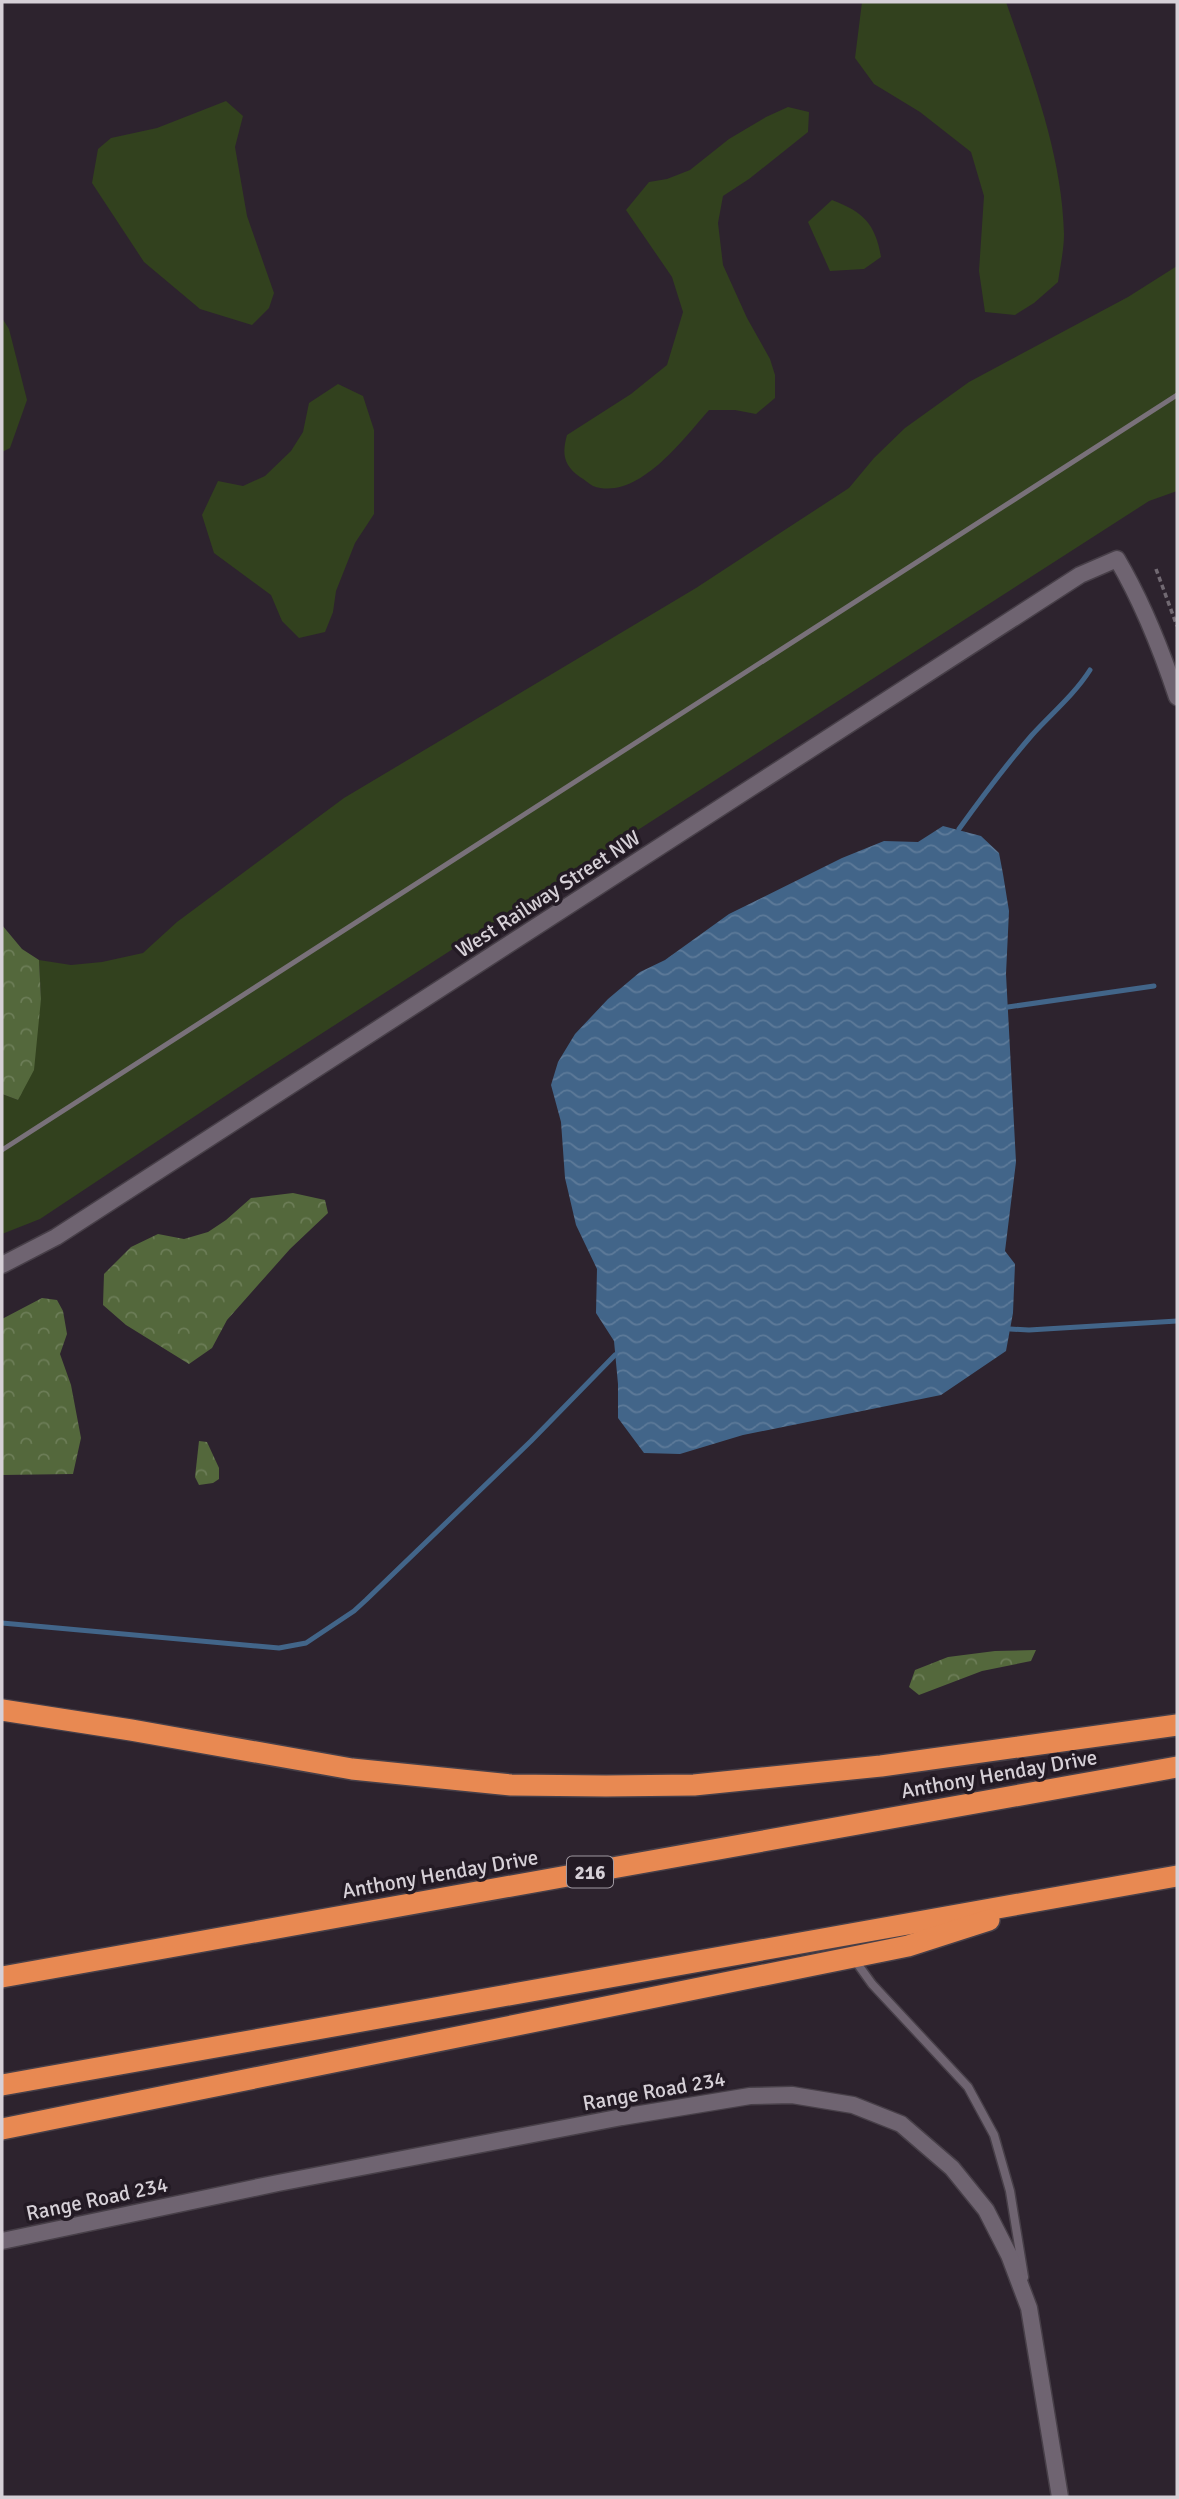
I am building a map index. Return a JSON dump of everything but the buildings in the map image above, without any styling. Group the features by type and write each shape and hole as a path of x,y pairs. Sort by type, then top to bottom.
{"highway":[{"path":"2,1710 352,1769 511,1785 694,1786 814,1773 1177,1725"},
{"name":"Anthony Henday Drive","path":"2,1977 1177,1768"},
{"path":"2,2085 1177,1875"},
{"path":"2,2129 908,1946 1071,1894"}],"street":[{"name":"West Railway Street NW","path":"2,1265 56,1237 1080,575 1117,559 1147,615 1177,697"},
{"name":"Range Road 234","path":"2,2241 278,2183 622,2117 750,2096 792,2095 853,2105 901,2124 952,2168 986,2210 1009,2255 1029,2308 1060,2497"}],"lane":[{"path":"852,1957 872,1984 968,2087 994,2136 1010,2191 1029,2308"}],"path":[{"path":"1156,569 1177,626"}],"green space":[{"path":"862,2 1006,2 1052,145 1064,234 1058,282 1015,315 985,312 979,271 984,196 971,152 920,112 874,84 855,58"},
{"path":"226,101 243,116 235,147 247,216 274,293 269,308 252,325 200,309 144,262 92,183 98,149 111,138 157,128"},
{"path":"788,107 809,112 808,132 723,196 718,223 723,265 747,318 770,359 775,375 775,398 756,414 735,410 709,410 673,451 643,476 627,485 610,488 593,486 574,472 567,463 564,453 567,435 631,394 667,365 683,312 672,277 626,210 649,182 667,179 690,170 729,139"},
{"path":"832,200 860,214 875,235 881,257 864,269 830,271 808,222"},
{"path":"1177,266 1177,491 1149,501 251,1079 40,1219 2,1234 2,1094 18,1100 41,999 39,960 71,965 102,962 143,953 177,922 344,798 696,588 849,488 874,458 905,428 969,382 1128,297"},
{"path":"2,318 9,329 27,400 10,448 2,452"},
{"path":"338,384 363,396 374,430 374,514 355,543 336,591 333,612 325,632 299,638 282,621 271,595 214,553 202,515 218,481 243,486 265,476 291,451 303,432 309,403"},
{"path":"2,925 22,949 39,960 41,999 34,1070 18,1100 2,1094"},
{"path":"293,1193 325,1200 328,1213 290,1249 227,1320 212,1348 189,1364 126,1325 103,1305 104,1274 131,1247 158,1234 184,1239 208,1232 251,1198"},
{"path":"42,1298 57,1300 63,1311 67,1334 60,1354 71,1385 81,1438 73,1474 2,1475 2,1319"},
{"path":"199,1441 207,1442 219,1468 219,1479 213,1483 199,1485 195,1477"},
{"path":"1036,1650 1031,1661 982,1671 919,1695 909,1687 915,1670 948,1657 995,1651"}],"water":[{"path":"943,826 981,836 999,853 1009,911 1006,974 1016,1162 1005,1251 1015,1264 1013,1313 1006,1351 941,1395 743,1435 680,1454 644,1453 618,1418 614,1341 596,1313 597,1269 576,1225 565,1178 561,1122 551,1085 558,1062 575,1034 608,999 640,972 665,960 729,914 842,858 884,841 918,842"}],"waterway":[{"path":"959,829 1013,758 1090,670"},
{"path":"1008,1007 1154,986"},
{"path":"1010,1329 1177,1321"},
{"path":"2,1623 279,1648 306,1643 366,1600 531,1441 615,1355"}],"railway":[{"path":"2,1150 1177,395"}]}
